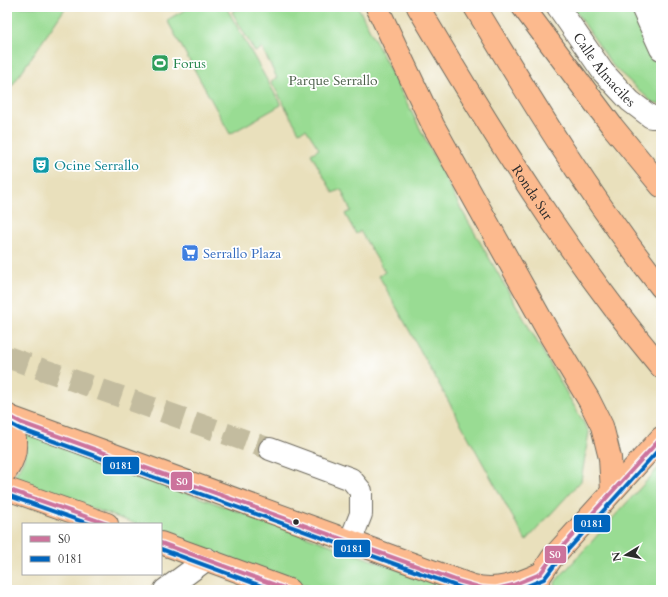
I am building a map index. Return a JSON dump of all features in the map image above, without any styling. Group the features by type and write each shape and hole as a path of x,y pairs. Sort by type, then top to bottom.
{"main road":[{"path":"377,7 433,125 550,335 589,400 602,426 610,458 612,491"},
{"name":"Ronda Sur","path":"418,7 484,117 552,223 658,364"},
{"path":"475,7 553,136 621,236 661,287"},
{"path":"523,7 612,126 661,186"},
{"path":"8,416 350,542 482,588 496,589 536,582 552,558 661,438"},
{"path":"7,470 16,452 16,440 8,416"},
{"path":"7,489 104,523"},
{"path":"162,543 289,590"}],"street":[{"name":"Calle Almaciles","path":"558,7 603,72 630,101 650,117 661,117"},
{"path":"642,7 661,49"},
{"path":"270,449 351,479 361,491 361,514 350,542"},
{"path":"165,590 207,559"}],"green space":[{"path":"7,7 66,7 7,93"},
{"path":"190,7 226,7 281,105 230,134 167,20"},
{"name":"Parque Serrallo","path":"241,7 358,7 461,209 589,432 581,481 526,541 379,276 385,272 360,231 356,234 345,214 351,211 341,189 333,193 311,154 319,149 306,129 299,132 271,81 277,78 262,48 255,52 232,12"},
{"path":"573,7 634,7 661,67 661,104 652,102 613,66"},
{"path":"25,434 454,590 319,590 162,533 162,523 133,523 12,479 20,468 26,448"},
{"path":"661,465 661,590 553,590 556,581"}],"tunnel":[{"path":"7,357 270,449"}],"transit line":[{"name":"S0","path":"7,415 22,423 458,581 482,588 496,589 513,585 540,574 552,558 661,438"},
{"name":"0181","path":"7,422 20,429 467,590"},
{"name":"0181","path":"517,590 544,579 557,562 661,447"},
{"name":"S0","path":"7,489 104,523"},
{"name":"0181","path":"7,495 86,523"},
{"name":"S0","path":"162,543 289,590"},
{"name":"0181","path":"162,549 272,590"}],"place":[{"name":"Forus","path":"160,63"},
{"name":"Ocine Serrallo","path":"41,165"},
{"name":"Serrallo Plaza","path":"190,253"}]}
